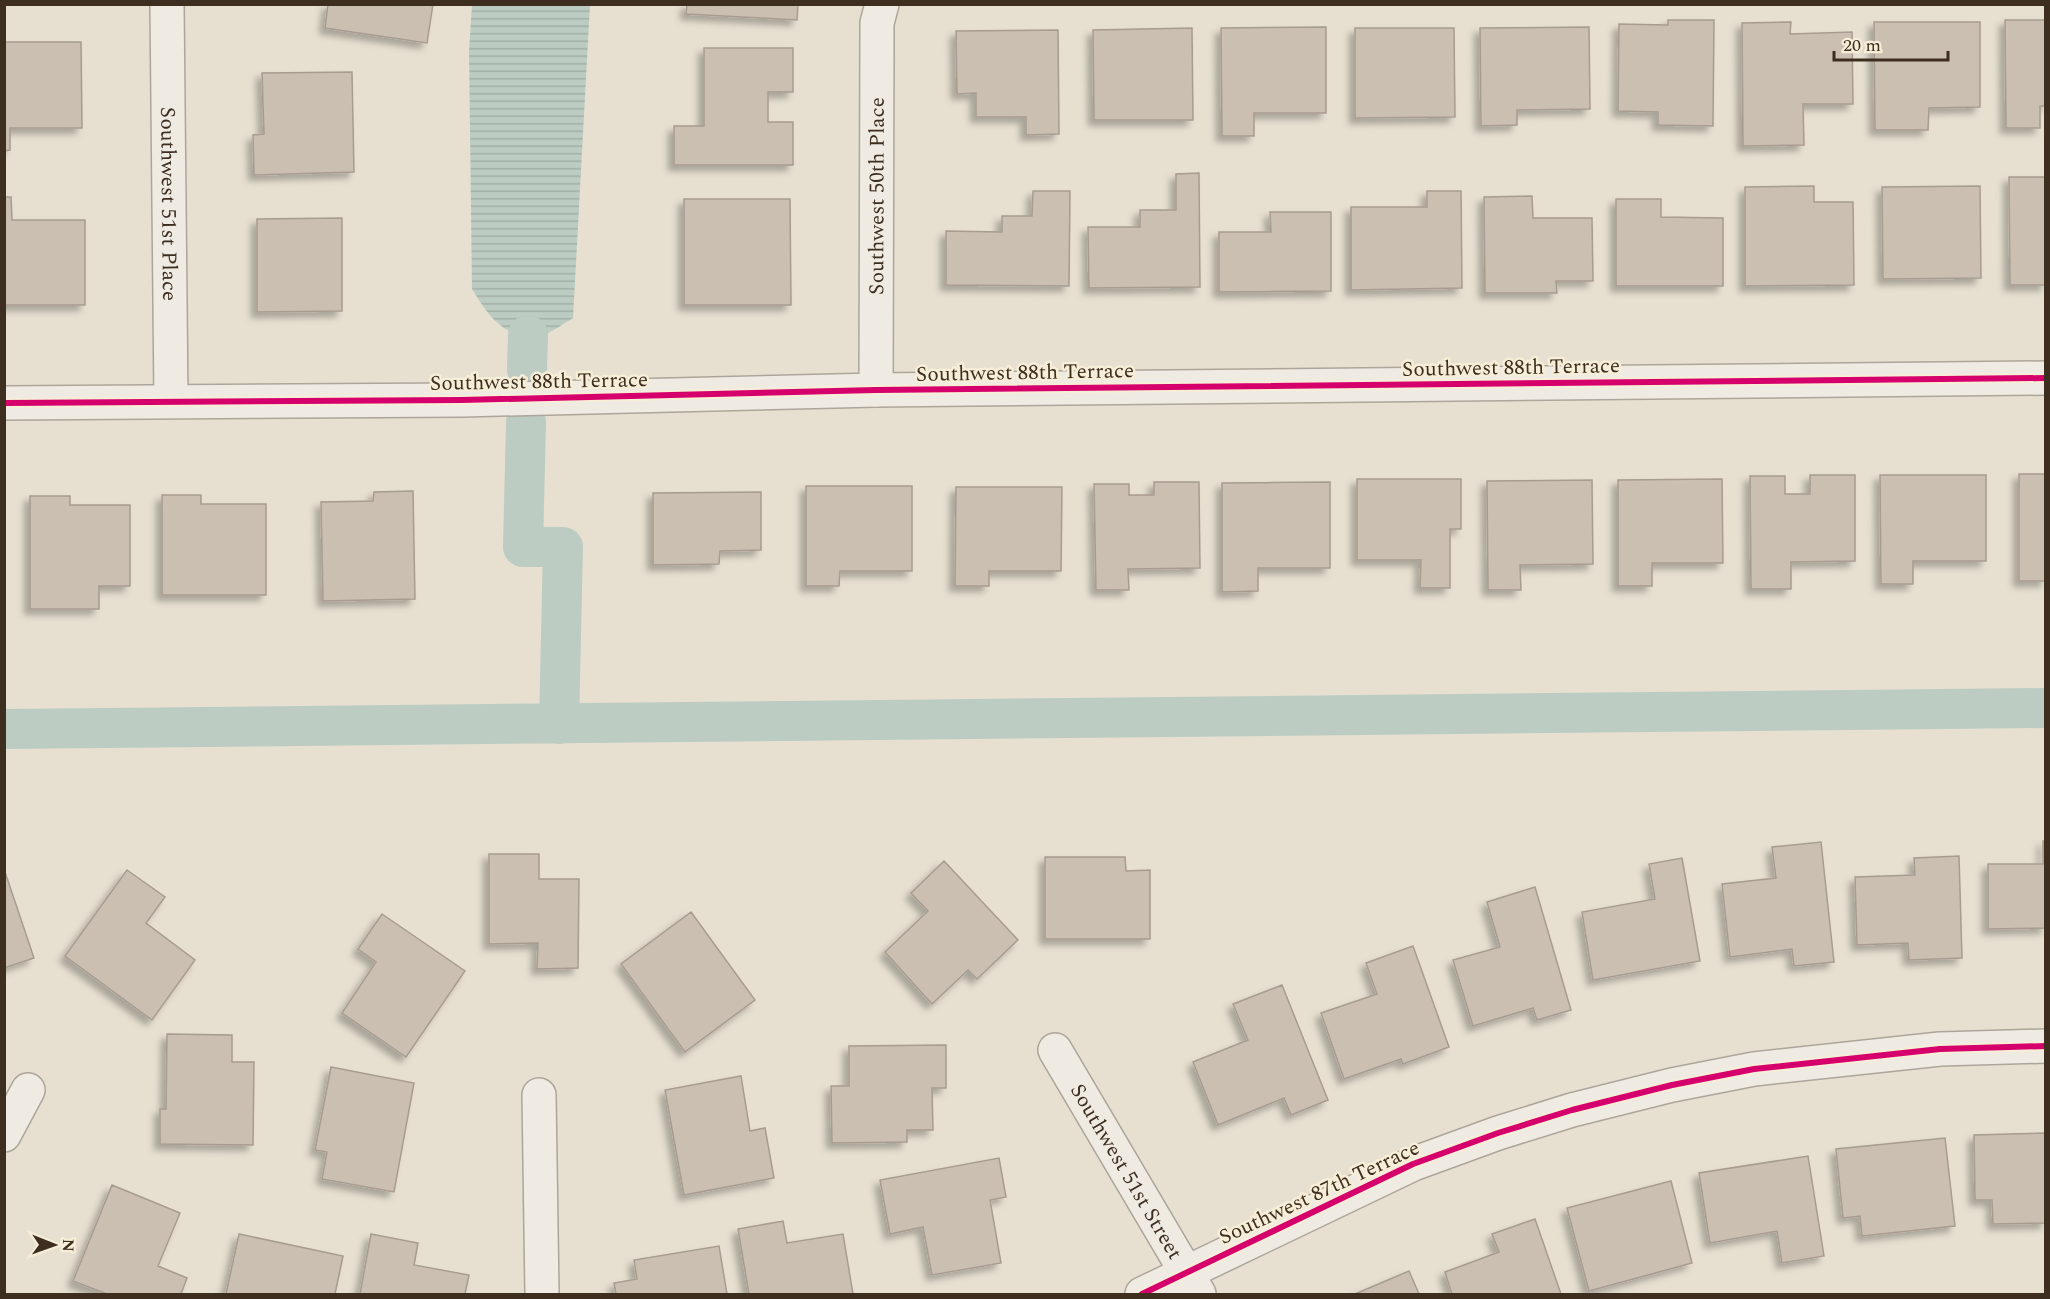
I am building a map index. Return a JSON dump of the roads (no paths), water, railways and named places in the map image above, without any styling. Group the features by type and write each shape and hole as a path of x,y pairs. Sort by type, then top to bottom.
{"street":[{"name":"Southwest 51st Place","path":"168,4 171,401"},
{"name":"Southwest 50th Place","path":"876,390 877,23 882,4"},
{"name":"Southwest 88th Terrace","path":"4,403 474,399 876,390 2046,378"},
{"name":"Southwest 87th Terrace","path":"1142,1294 1192,1284 1413,1164 1498,1132 1572,1110 1672,1085 1754,1069 1940,1049 2046,1046"},
{"name":"Southwest 51st Street","path":"1055,1050 1192,1284"},
{"path":"4,1135 28,1090"},
{"path":"539,1095 542,1294"}],"waterway":[{"path":"527,369 528,335"},
{"path":"526,422 523,547 563,547 559,724"},
{"path":"4,729 2046,708"}]}
